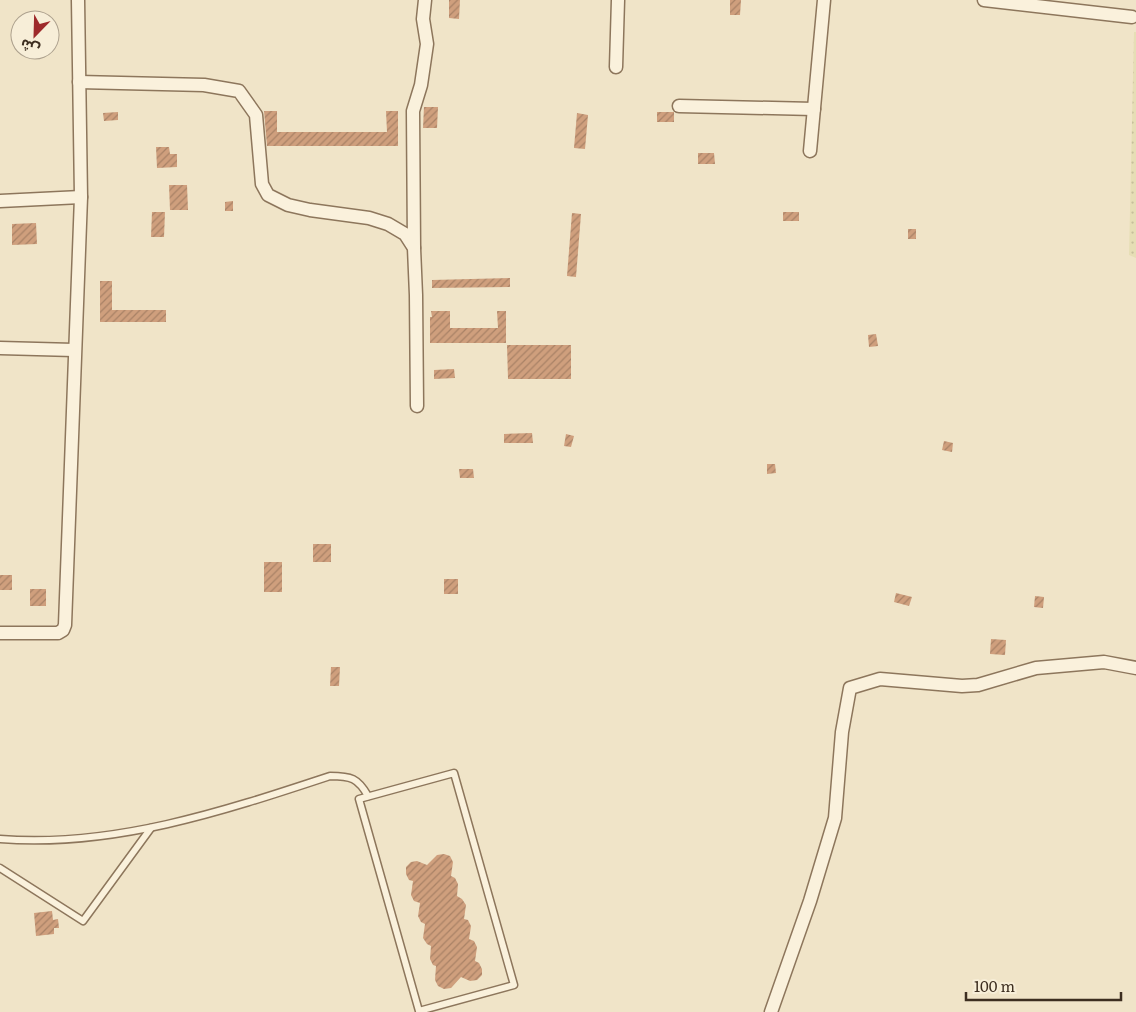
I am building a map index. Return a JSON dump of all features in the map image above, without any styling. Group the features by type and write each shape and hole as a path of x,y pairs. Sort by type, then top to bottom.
{"street":[{"path":"0,633 58,632 66,626 74,350 81,196 78,0"},
{"path":"417,406 413,111 421,85 427,44 423,19 425,0"},
{"path":"616,67 618,0"},
{"path":"810,151 824,0"},
{"path":"984,0 1132,17"},
{"path":"80,82 204,85 239,91 256,115 262,184 268,195 288,205 369,218 388,224 406,234 414,248"},
{"path":"679,106 814,109"},
{"path":"0,201 81,196"},
{"path":"0,348 74,350"},
{"path":"771,1012 810,901 835,818 842,732 850,688 880,679 962,686 978,684 1036,668 1104,662 1136,668"}],"lane":[{"path":"454,773 514,985 419,1011 359,799 368,796 454,773"},
{"path":"0,839 30,842 65,840 151,828 228,810 330,776 346,776 361,783 368,796"},
{"path":"0,868 83,920 151,828"}],"shaded area":[{"path":"1134,32 1136,32 1136,258 1129,255"}],"building":[{"path":"449,0 460,0 459,19 449,18"},
{"path":"730,0 741,0 740,15 730,15"},
{"path":"424,107 438,107 437,128 423,128"},
{"path":"264,111 277,111 277,132 387,132 386,111 398,111 398,146 267,146"},
{"path":"118,112 118,120 104,121 103,113"},
{"path":"657,112 674,112 674,122 657,122"},
{"path":"577,113 588,115 585,149 574,148"},
{"path":"156,147 169,147 170,154 177,154 177,167 157,168"},
{"path":"698,153 714,153 715,164 698,164"},
{"path":"169,185 187,185 188,210 170,210"},
{"path":"233,201 233,211 225,211 225,202"},
{"path":"152,212 165,212 164,237 151,237"},
{"path":"783,212 799,212 799,221 783,221"},
{"path":"572,213 581,214 576,277 567,276"},
{"path":"36,223 37,244 12,245 12,224"},
{"path":"908,229 916,229 916,239 908,239"},
{"path":"510,278 510,287 432,288 432,280"},
{"path":"100,281 112,281 112,310 166,310 166,322 100,322"},
{"path":"431,311 450,311 450,328 498,328 497,311 506,311 506,343 430,343"},
{"path":"876,334 878,346 869,347 868,335"},
{"path":"507,345 571,345 571,379 508,379"},
{"path":"454,369 455,378 434,379 434,370"},
{"path":"532,433 533,443 504,443 504,434"},
{"path":"566,434 574,436 571,447 564,446"},
{"path":"944,441 953,443 952,452 942,450"},
{"path":"767,464 775,464 776,473 767,474"},
{"path":"459,469 473,469 474,478 460,478"},
{"path":"313,544 331,544 331,562 313,562"},
{"path":"264,562 282,562 282,592 264,592"},
{"path":"0,575 12,575 12,590 0,590"},
{"path":"444,579 458,579 458,594 444,594"},
{"path":"30,589 46,589 46,606 30,606"},
{"path":"896,593 912,597 909,606 894,602"},
{"path":"1035,596 1044,597 1043,608 1034,607"},
{"path":"991,639 1006,640 1005,655 990,654"},
{"path":"331,667 340,667 339,686 330,686"},
{"path":"444,854 450,856 453,862 451,876 455,878 458,884 457,896 466,905 464,919 468,920 471,926 469,939 474,941 477,947 475,961 479,963 482,969 482,975 477,980 470,981 461,977 451,988 444,989 438,986 435,980 436,966 433,965 430,959 431,946 423,938 425,924 421,922 418,916 420,903 414,901 411,895 413,881 409,880 406,874 406,867 411,862 417,861 427,865 437,855"},
{"path":"52,911 53,920 58,919 59,928 54,928 54,934 36,936 34,913"}]}
